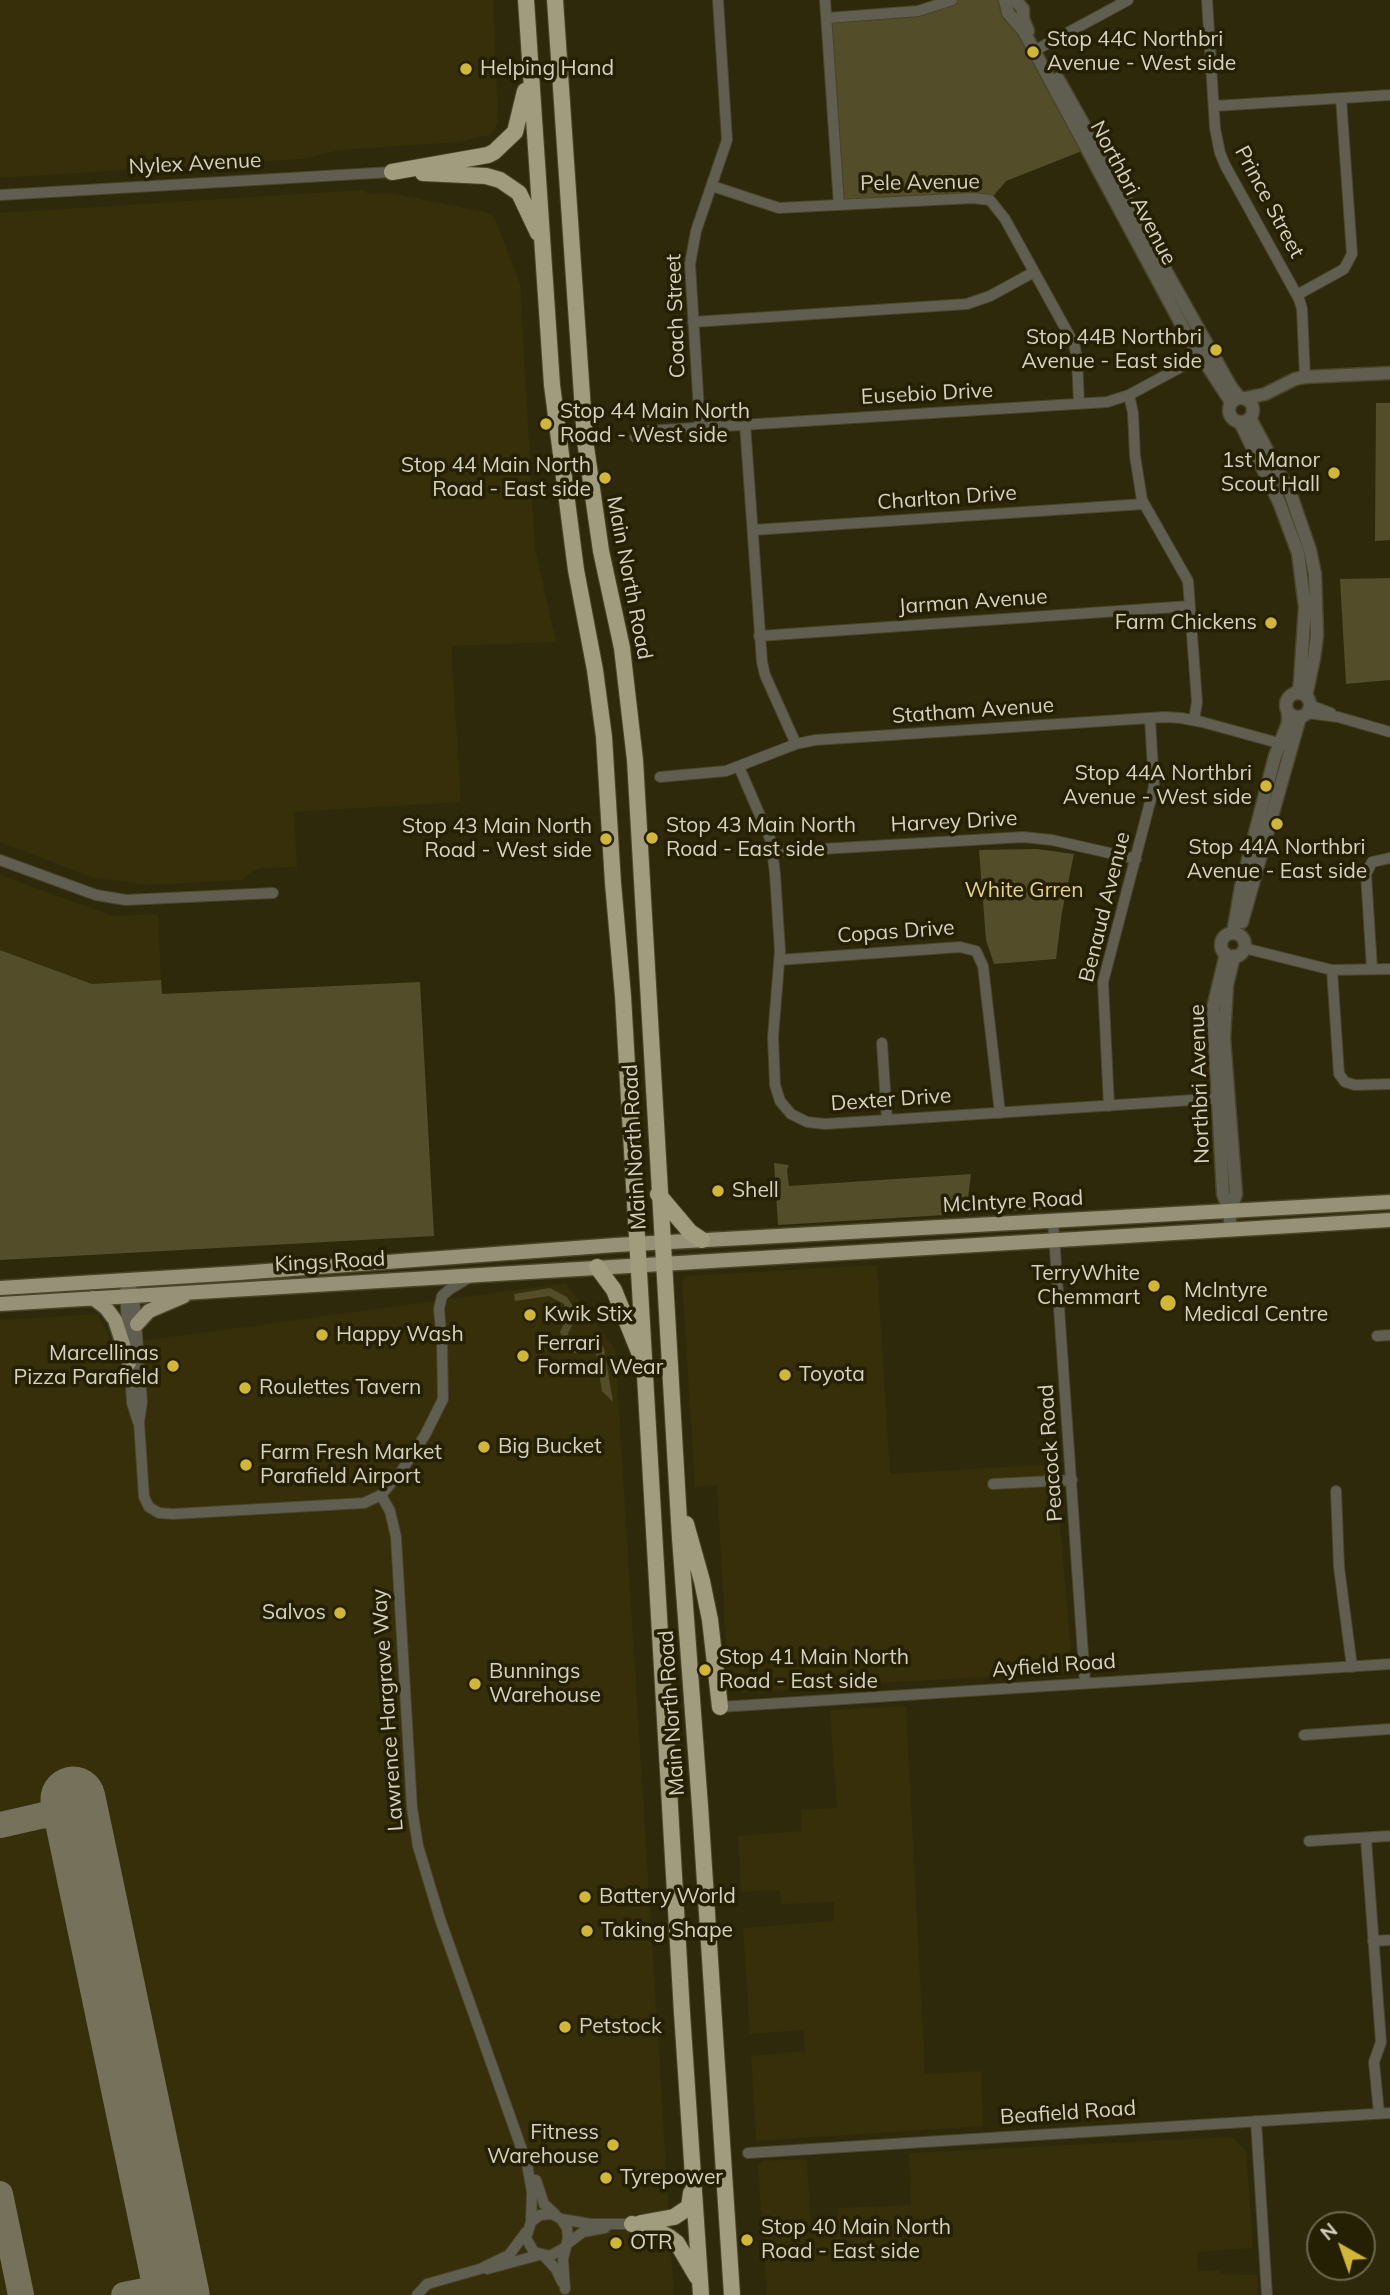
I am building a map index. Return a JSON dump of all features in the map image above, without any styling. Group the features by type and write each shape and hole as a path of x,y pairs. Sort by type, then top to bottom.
{"highway":[{"name":"Main North Road","path":"526,0 559,450 604,737 623,996 692,2188 701,2289"},
{"name":"Main North Road","path":"555,0 585,440 601,551 622,648 635,760 677,1495 732,2295"},
{"path":"393,172 488,155 500,149 518,125 530,70"},
{"path":"393,172 486,176 500,180 519,194 542,243"},
{"path":"658,1194 690,1232 702,1240"},
{"path":"597,1267 614,1290 643,1363"},
{"path":"677,1495 702,1581 710,1620 720,1707"},
{"path":"629,2224 674,2217 689,2207 692,2188"},
{"path":"629,2224 654,2229 670,2236 677,2243 701,2289"}],"main road":[{"name":"McIntyre Road","path":"638,1244 1390,1202"},
{"name":"McIntyre Road","path":"663,1263 1390,1220"},
{"path":"822,1233 859,1240 861,1251"},
{"name":"Kings Road","path":"0,1288 638,1244"},
{"name":"Kings Road","path":"0,1304 663,1263"},
{"path":"136,1324 149,1311 199,1291"},
{"path":"93,1298 106,1308 114,1320 129,1363"}],"street":[{"name":"Coach Street","path":"700,427 690,264 696,231 727,140 718,0"},
{"path":"825,0 839,205"},
{"path":"827,18 918,11 952,0"},
{"name":"Northbri Avenue","path":"1005,0 1008,13 1037,49"},
{"name":"Northbri Avenue","path":"1015,0 1023,9 1026,27 1037,49 1205,354 1243,408 1298,553 1305,607 1298,690 1301,706 1288,723 1241,887 1236,934"},
{"path":"1037,49 1128,0"},
{"name":"Prince Street","path":"1207,0 1217,141 1225,165 1297,295 1302,309 1305,377"},
{"path":"1214,106 1390,95"},
{"path":"1297,295 1344,268 1352,254 1341,98"},
{"name":"Nylex Avenue","path":"0,195 393,172"},
{"name":"Pele Avenue","path":"712,186 779,208 986,199 994,204 1005,219 1073,344 1077,359 1079,404"},
{"path":"693,322 967,304 990,296 1034,272"},
{"name":"Eusebio Drive","path":"635,437 646,431 1107,402 1129,395 1205,354"},
{"path":"1243,408 1295,379 1390,373"},
{"path":"1129,395 1139,488 1144,504 1188,581 1196,702 1194,720"},
{"path":"745,424 759,636 765,675 796,744"},
{"name":"Charlton Drive","path":"752,530 1144,504"},
{"name":"Jarman Avenue","path":"759,636 1190,606"},
{"path":"1301,706 1390,732"},
{"name":"Statham Avenue","path":"660,777 726,771 796,744 815,740 1150,718 1194,720 1284,744"},
{"name":"Benaud Avenue","path":"1109,1105 1103,982 1154,787 1150,718"},
{"name":"Dexter Drive","path":"739,767 771,841 779,960 774,1023 774,1077 776,1093 784,1108 797,1118 816,1124 1222,1098"},
{"name":"Harvey Drive","path":"772,852 1023,837 1052,840 1136,859"},
{"path":"1371,969 1366,874 1372,862 1390,858"},
{"path":"0,860 111,898 141,901 272,893"},
{"path":"1235,953 1244,941 1236,934 1226,935 1222,948 1235,953 1332,970 1390,969"},
{"name":"Copas Drive","path":"779,960 960,947 976,951 983,966 1000,1113"},
{"name":"Northbri Avenue","path":"1230,1228 1230,1212 1223,1194 1222,1098 1213,1008 1235,953"},
{"path":"1332,970 1339,1074 1345,1082 1354,1085 1390,1084"},
{"path":"882,1042 887,1120"},
{"name":"Peacock Road","path":"1053,1221 1085,1683"},
{"path":"129,1295 136,1324 142,1402 139,1422 144,1497 149,1507 159,1513 348,1504 364,1503 381,1495 400,1474 434,1419 443,1399 439,1309 442,1296 474,1275"},
{"path":"128,1280 132,1403 139,1422"},
{"path":"1377,1336 1390,1335"},
{"path":"993,1484 1072,1480"},
{"path":"1336,1491 1339,1567 1352,1667"},
{"name":"Lawrence Hargrave Way","path":"381,1495 390,1511 396,1537 412,1808 418,1846 440,1919 527,2164 532,2192 531,2222"},
{"name":"Ayfield Road","path":"720,1707 1390,1664"},
{"path":"1304,1735 1390,1729"},
{"path":"1309,1840 1390,1836"},
{"path":"1366,1839 1381,2042 1374,2062 1385,2113"},
{"path":"1373,1941 1390,1940"},
{"name":"Beafield Road","path":"748,2153 1385,2113"},
{"path":"1256,2121 1267,2295"},
{"name":"Lawrence Hargrave Way","path":"527,2164 544,2203 559,2218"},
{"path":"417,2295 427,2284 480,2269 509,2255 522,2241 531,2222 540,2215 591,2224 629,2224"},
{"path":"526,2232 527,2244 556,2270 565,2289 569,2233 559,2218"},
{"path":"480,2269 495,2269 555,2255 583,2232 629,2224"}],"shaded area":[{"path":"0,0 493,0 498,120 489,135 457,142 340,150 301,159 0,178"},
{"path":"363,190 368,194 390,193 493,214 520,284 535,548 556,642 451,646 461,802 294,812 297,867 262,868 251,872 242,880 148,885 91,877 0,842 0,213"},
{"path":"0,875 113,916 158,914 161,980 92,984 0,950"},
{"path":"877,1265 890,1474 1055,1464 1072,1665 1062,1673 840,1685 753,1693 742,1692 728,1679 717,1485 695,1487 682,1281 686,1276"},
{"path":"566,1283 615,1349 674,2295 0,2295 0,1320 98,1314 113,1345"},
{"path":"906,1706 925,2074 981,2071 983,2126 756,2141 751,2056 805,2051 803,2030 750,2034 743,1928 834,1921 834,1902 781,1904 780,1890 741,1892 738,1836 802,1831 801,1810 837,1808 830,1710"},
{"path":"1232,2137 1246,2151 1253,2248 1197,2252 1198,2271 1220,2270 1221,2274 1257,2275 1258,2295 767,2295 758,2166 763,2161 807,2159 811,2224 837,2221 838,2208 911,2205 909,2153"}],"green space":[{"path":"952,0 1005,0 1087,149 1006,181 990,200 839,205 827,18 918,11"},
{"path":"1376,403 1390,403 1390,540 1375,541"},
{"path":"1390,578 1390,680 1346,684 1340,579"},
{"name":"White Grren","path":"1037,849 1074,854 1056,959 994,964 986,940 979,850"},
{"path":"0,950 92,984 161,980 162,994 420,982 434,1236 0,1260"},
{"path":"774,1163 789,1165 789,1186 971,1174 967,1206 1062,1208 778,1225"},
{"path":"550,1288 567,1297 577,1313 568,1334 571,1342 566,1349 560,1332 567,1317 564,1304 549,1296 515,1301 514,1294"},
{"path":"598,1341 604,1348 613,1402 602,1391 596,1353 573,1353 568,1350 574,1344"}],"taxiway":[{"path":"0,1825 75,1808"},
{"path":"43,1815 66,1821 82,1839"},
{"path":"0,2194 21,2295"},
{"path":"124,2295 174,2285"}],"runway":[{"path":"73,1799 177,2295"}],"place":[{"name":"Stop 44C Northbri Avenue - West side","path":"1033,52"},
{"name":"Helping Hand","path":"466,69"},
{"name":"Stop 44B Northbri Avenue - East side","path":"1216,350"},
{"name":"Stop 44 Main North Road - West side","path":"546,424"},
{"name":"1st Manor Scout Hall","path":"1334,473"},
{"name":"Stop 44 Main North Road - East side","path":"605,478"},
{"name":"Farm Chickens","path":"1271,623"},
{"name":"Stop 44A Northbri Avenue - West side","path":"1266,786"},
{"name":"Stop 44A Northbri Avenue - East side","path":"1277,824"},
{"name":"Stop 43 Main North Road - East side","path":"652,838"},
{"name":"Stop 43 Main North Road - West side","path":"606,839"},
{"name":"Shell","path":"718,1191"},
{"name":"TerryWhite Chemmart","path":"1154,1286"},
{"name":"McIntyre Medical Centre","path":"1168,1303"},
{"name":"Kwik Stix","path":"530,1315"},
{"name":"Happy Wash","path":"322,1335"},
{"name":"Ferrari Formal Wear","path":"523,1356"},
{"name":"Marcellinas Pizza Parafield","path":"173,1366"},
{"name":"Toyota","path":"785,1375"},
{"name":"Roulettes Tavern","path":"245,1388"},
{"name":"Big Bucket","path":"484,1447"},
{"name":"Farm Fresh Market Parafield Airport","path":"246,1465"},
{"name":"Salvos","path":"340,1613"},
{"name":"Stop 41 Main North Road - East side","path":"705,1670"},
{"name":"Bunnings Warehouse","path":"475,1684"},
{"name":"Battery World","path":"585,1897"},
{"name":"Taking Shape","path":"587,1931"},
{"name":"Petstock","path":"565,2027"},
{"name":"Fitness Warehouse","path":"613,2145"},
{"name":"Tyrepower","path":"606,2178"},
{"name":"Stop 40 Main North Road - East side","path":"747,2240"},
{"name":"OTR","path":"616,2243"}]}
